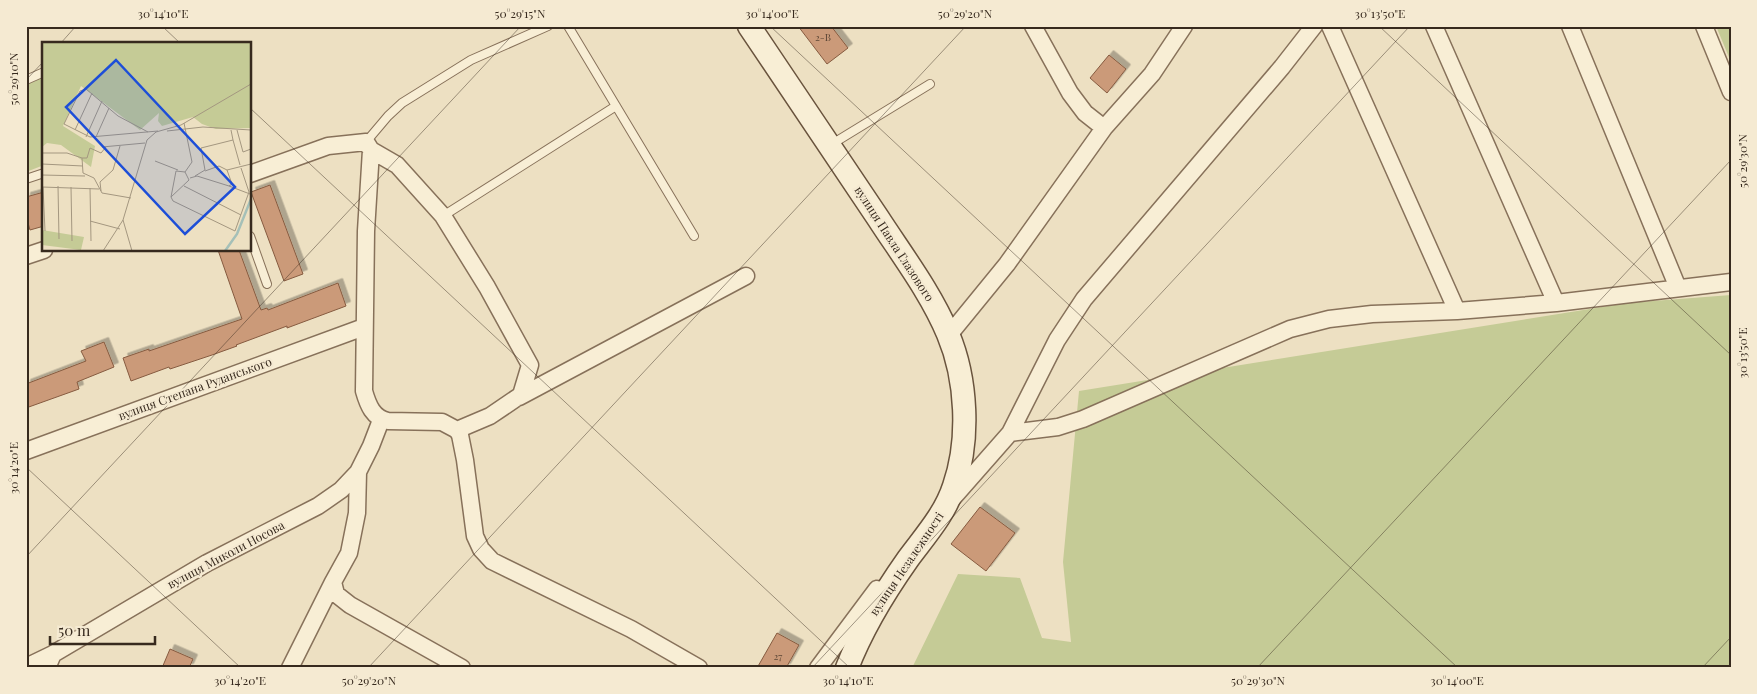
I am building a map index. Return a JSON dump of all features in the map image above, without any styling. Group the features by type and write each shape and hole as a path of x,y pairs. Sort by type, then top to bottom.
{"main road":[{"name":"вулиця Павла Глазового","path":"749,26 927,295 949,335 959,370 965,414 962,460 950,496"},
{"name":"вулиця Незалежності","path":"847,668 858,642 890,586 950,496"}],"street":[{"path":"1033,26 1070,93 1085,113 1104,128"},
{"path":"949,335 1007,264 1104,128 1152,74 1184,26"},
{"path":"950,496 1010,433 1057,340 1084,299 1282,68 1314,26"},
{"path":"1330,26 1457,311"},
{"path":"1434,26 1556,303"},
{"path":"1570,26 1678,288"},
{"path":"1704,26 1731,92"},
{"path":"251,174 328,146 368,146 397,164 443,216 487,287 530,365 521,395 518,397"},
{"path":"368,146 364,327 364,391 368,405 381,420 388,422 442,422 457,430 460,435 465,460 476,536 480,550 492,561 631,629 699,668"},
{"path":"26,256 42,251"},
{"path":"457,430 490,416 518,397 746,276"},
{"path":"1010,433 1058,427 1083,419 1290,329 1321,321 1372,314 1457,311 1556,303 1731,282"},
{"name":"вулиця Степана Руданського","path":"26,451 364,327"},
{"name":"вулиця Миколи Носова","path":"26,667 50,661 207,563 318,506 341,490 358,472 381,420"},
{"path":"290,668 349,552 357,512 358,472"},
{"path":"818,668 883,581"},
{"path":"333,582 336,594 350,605 462,668"}],"lane":[{"path":"368,146 388,116 402,103 471,60 548,26"},
{"path":"568,26 694,236"},
{"path":"26,80 42,73"},
{"path":"830,146 930,84"},
{"path":"443,216 616,106"},
{"path":"26,179 42,174"},
{"path":"251,239 267,284"}],"green space":[{"path":"1716,26 1731,26 1731,62"},
{"path":"42,78 42,166 26,172 26,85"},
{"path":"1731,295 1731,668 912,668 958,574 1020,578 1042,638 1071,642 1063,562 1079,391 1627,303"}],"building":[{"path":"798,26 831,26 848,48 827,64"},
{"path":"1109,55 1126,69 1107,93 1090,78"},
{"path":"270,185 303,274 284,281 251,192"},
{"path":"42,193 42,227 30,230 28,223 26,224 26,197"},
{"path":"218,251 239,251 261,310 267,308 268,310 338,283 346,306 212,355 170,369 169,367 131,381 123,358 242,319"},
{"path":"104,342 114,367 77,382 79,389 26,408 26,384 86,361 81,351"},
{"path":"980,507 1015,533 986,571 951,544"},
{"path":"777,633 799,645 786,668 757,668"},
{"path":"170,649 193,659 189,668 162,668"}]}
